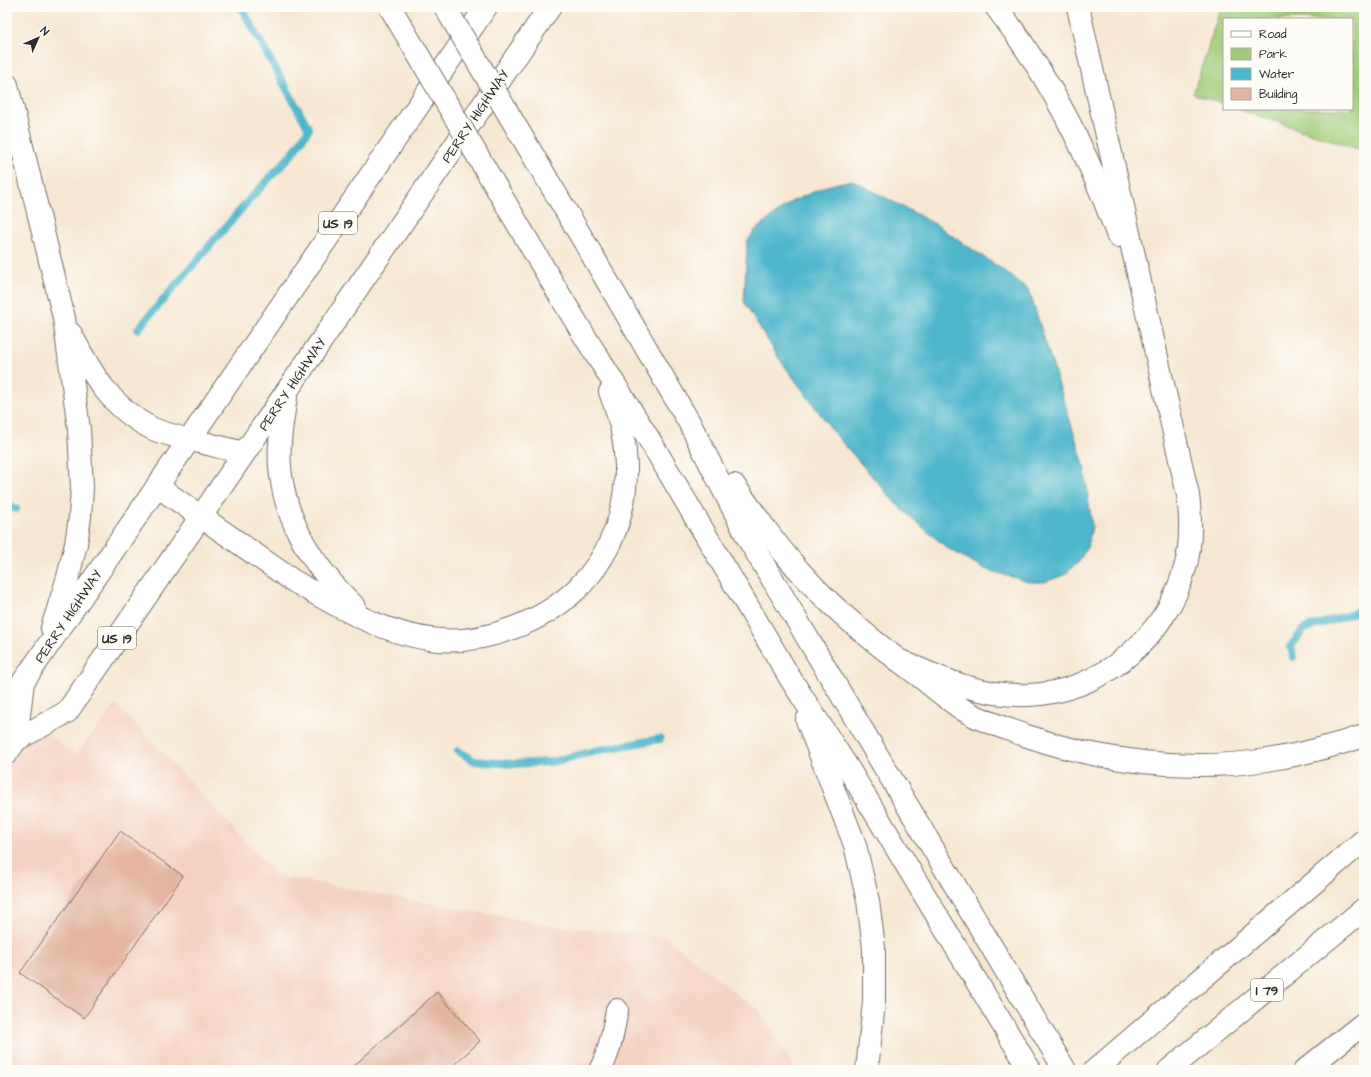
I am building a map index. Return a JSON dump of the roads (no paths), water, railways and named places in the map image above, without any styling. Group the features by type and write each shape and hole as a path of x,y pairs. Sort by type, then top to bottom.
{"main road":[{"path":"390,7 556,289 652,444 790,678 848,768 1028,1065"},
{"path":"445,7 689,422 750,540 1065,1070"},
{"name":"PERRY HIGHWAY","path":"11,747 23,682 486,7"},
{"name":"PERRY HIGHWAY","path":"11,747 67,712 550,7"},
{"path":"996,7 1031,54 1073,127 1103,196 1148,316"},
{"path":"896,659 941,679 986,692 1007,695 1029,695 1072,687 1093,679 1114,667 1134,651 1152,633 1166,613 1185,568 1190,544 1188,495 1078,7"},
{"path":"7,84 64,318 79,429 82,488 76,544 68,577 46,650"},
{"path":"64,318 87,364 104,389 140,421 154,429 189,440 244,453"},
{"path":"158,486 292,580 369,620 390,629 410,636 454,640 478,638 503,632 528,623 551,610 571,595 601,560 612,539 620,518 624,494 624,444 611,395 587,340"},
{"path":"286,392 280,450 281,475 285,498 292,520 302,541 325,575 346,599 369,620"},
{"path":"689,422 764,526 804,576 851,622 896,659 963,710 993,724 1056,746 1116,758 1167,764 1225,764 1268,760 1329,747 1364,736"},
{"path":"790,678 855,844 868,901 874,948 874,1002 867,1070"},
{"path":"1095,1070 1364,840"},
{"name":"I 79","path":"1169,1070 1364,909"},
{"path":"600,1070 610,1045 617,1010"},
{"path":"1305,1070 1364,1023"}],"water":[{"path":"852,180 935,224 1003,270 1029,290 1084,465 1092,526 1088,546 1078,563 1064,575 1045,582 1029,582 985,569 947,548 898,506 835,434 778,357 744,302 747,242 755,230 791,202 826,186"}],"waterway":[{"path":"138,329 249,200 292,154 309,129 241,7"},
{"path":"7,503 16,509"},
{"path":"1293,657 1291,646 1304,629 1352,614 1364,607"},
{"path":"458,751 475,761 514,764 551,762 599,750 660,739"}]}
